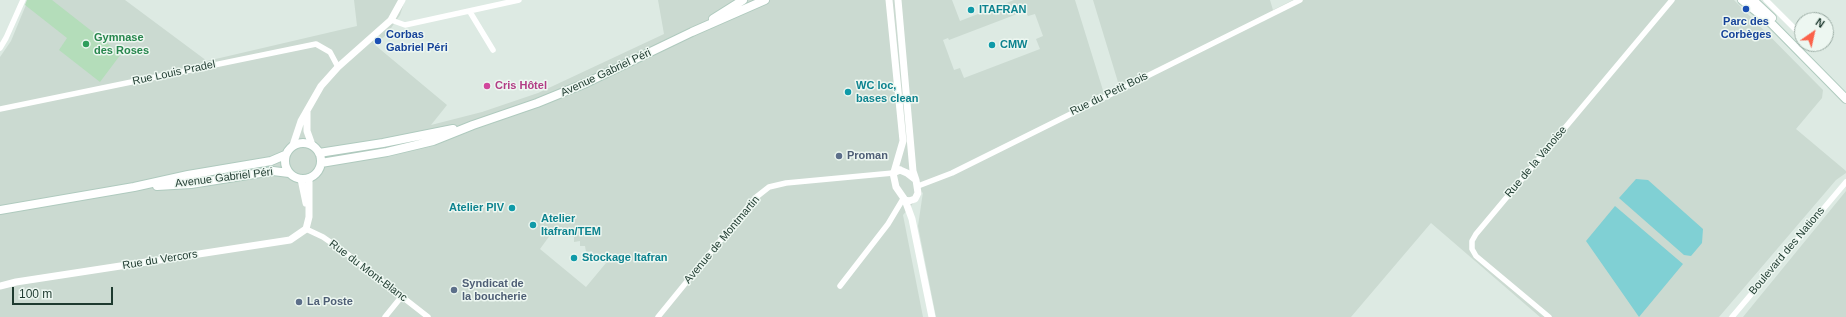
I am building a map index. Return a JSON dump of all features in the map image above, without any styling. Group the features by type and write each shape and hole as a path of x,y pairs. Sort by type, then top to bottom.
{"main road":[{"name":"Avenue Gabriel Péri","path":"692,32 742,0"},
{"name":"Avenue Gabriel Péri","path":"321,163 387,152 433,141 473,125 537,103 586,83 692,32 765,0"},
{"path":"1742,0 1772,24 1846,99"},
{"path":"1753,0 1846,93"},
{"name":"Avenue Gabriel Péri","path":"319,153 384,143 473,125"},
{"path":"300,142 312,145 319,153 321,163 317,172 305,178 289,173 285,164 285,155 293,145 300,142"},
{"name":"Avenue Gabriel Péri","path":"0,210 134,187 188,175 271,161 285,155"},
{"name":"Avenue Gabriel Péri","path":"134,187 191,184 273,171 289,173"}],"street":[{"path":"0,48 23,0"},
{"path":"293,145 301,121 321,86 338,67 391,20 402,0"},
{"path":"391,20 405,25 470,12 518,0"},
{"path":"889,0 902,141 894,173 896,187 904,199 912,219 932,317"},
{"path":"898,0 911,156 918,194 915,199 912,219"},
{"name":"Rue du Petit Bois","path":"917,183 952,172 1300,0"},
{"name":"Rue de la Vanoise","path":"1549,317 1476,256 1472,249 1472,241 1672,0"},
{"path":"1766,0 1794,28"},
{"path":"470,12 492,50"},
{"name":"Rue Louis Pradel","path":"0,109 316,44 330,52 338,67"},
{"path":"307,112 307,131 312,145"},
{"path":"894,173 900,170 907,173 917,183"},
{"name":"Avenue de Montmartin","path":"658,317 756,198 769,187 786,183 894,173"},
{"path":"305,178 309,217 306,229"},
{"name":"Boulevard des Nations","path":"1732,317 1845,184"},
{"path":"904,199 909,201 915,199"},
{"path":"840,286 888,224 904,199"},
{"name":"Rue du Vercors","path":"0,286 16,282 290,240 306,229"},
{"name":"Rue du Mont-Blanc","path":"306,229 323,237 346,252 428,317"},
{"path":"385,317 402,296"}],"shaded area":[{"path":"28,0 125,0 207,61 357,26 354,0 405,0 400,15 387,34 375,45 447,105 431,125 482,112 538,93 664,34 658,0 952,0 960,21 1014,0 1075,0 1106,100 1121,92 1093,0 1270,0 1273,10 1293,0 1734,0 1823,90 1822,98 1796,129 1846,171 1846,173 1836,180 1719,317 1540,317 1431,223 1351,317 936,317 918,226 923,192 903,215 923,317 0,317 0,57 11,41","holes":["1025,11 1028,16 1035,14 1043,36 1036,39 1040,49 964,78 960,68 954,70 943,40 948,38 949,40","556,227 562,227 563,232 568,232 569,237 574,237 574,242 580,241 580,246 585,246 586,252 592,251 592,256 598,256 598,261 603,261 606,263 586,287 540,249"]},
{"path":"1846,191 1846,317 1743,317"}],"green space":[{"name":"Gymnase des Roses","path":"27,0 52,0 121,54 100,82 59,50 67,38 25,5"}],"water":[{"path":"1636,179 1648,180 1703,229 1702,243 1691,256 1684,255 1619,198"},
{"path":"1615,206 1683,264 1639,317 1586,241"}],"place":[{"name":"Parc des Corbèges","path":"1746,9"},
{"name":"ITAFRAN","path":"971,10"},
{"name":"Corbas Gabriel Péri","path":"378,41"},
{"name":"Gymnase des Roses","path":"86,44"},
{"name":"CMW","path":"992,45"},
{"name":"Cris Hôtel","path":"487,86"},
{"name":"WC loc, bases clean","path":"848,92"},
{"name":"Proman","path":"839,156"},
{"name":"Atelier PIV","path":"512,208"},
{"name":"Atelier Itafran/TEM","path":"533,225"},
{"name":"Stockage Itafran","path":"574,258"},
{"name":"Syndicat de la boucherie","path":"454,290"},
{"name":"La Poste","path":"299,302"}]}
